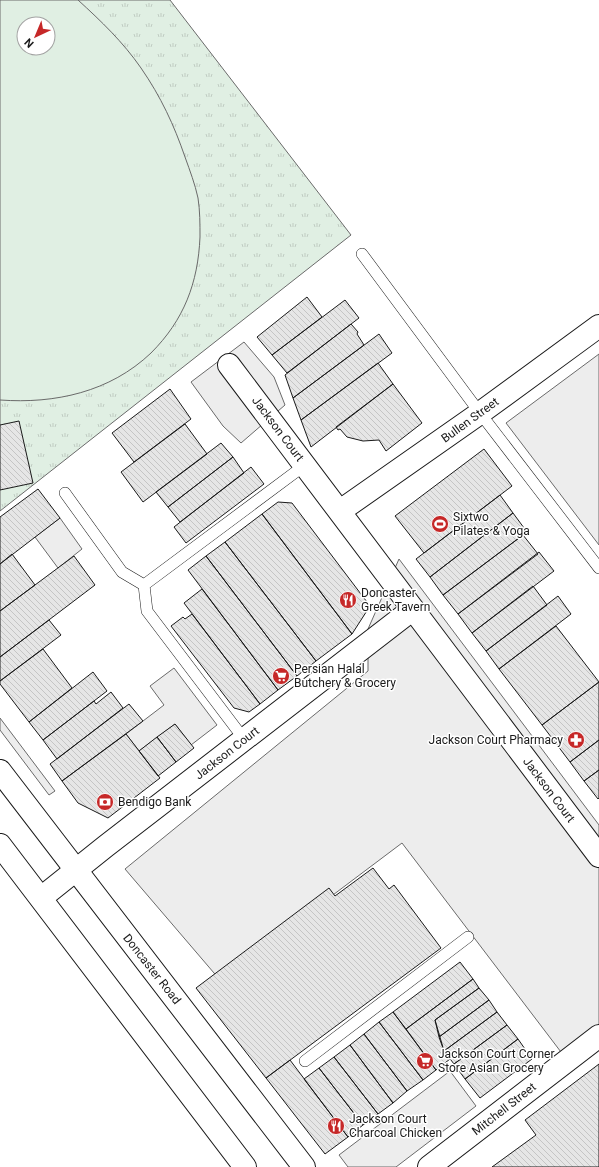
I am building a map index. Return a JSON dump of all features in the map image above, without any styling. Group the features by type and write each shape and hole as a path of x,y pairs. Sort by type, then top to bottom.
{"street":[{"name":"Bullen Street","path":"340,511 480,413 599,326"},
{"name":"Jackson Court","path":"229,365 599,856"},
{"name":"Jackson Court","path":"41,898 75,870 413,609"},
{"name":"Doncaster Road","path":"0,771 304,1167"},
{"path":"0,845 245,1167"},
{"name":"Mitchell Street","path":"429,1167 599,1036"}],"lane":[{"path":"362,254 480,413 599,568"},
{"path":"144,585 305,465"},
{"path":"65,493 122,572 144,585"},
{"path":"144,585 147,611 244,739"},
{"path":"304,1061 468,937"}],"green space":[{"path":"0,0 170,0 351,235 0,511"},
{"path":"0,0 78,0 111,32 134,58 161,100 172,122 191,172 198,198 200,213 199,254 187,300 172,327 151,353 118,377 100,386 81,393 61,397 21,401 0,400"}],"shaded area":[{"path":"244,342 274,377 285,405 241,443 223,426 191,382"},
{"path":"599,354 599,545 506,423"},
{"path":"60,518 82,549 58,568 35,537"},
{"path":"399,559 599,825 599,1028 564,1056 402,843 220,980 125,869 368,671 368,629"},
{"path":"174,668 217,725 191,745 175,724 139,751 126,734 164,705 150,686"},
{"path":"0,718 55,791 49,795 0,730"},
{"path":"450,1071 476,1106 396,1167 348,1167 339,1155"}],"building":[{"path":"307,297 322,317 272,355 257,337"},
{"path":"345,300 359,318 287,373 272,355"},
{"path":"351,324 358,332 357,334 364,345 293,398 285,375"},
{"path":"379,334 392,353 301,420 293,398"},
{"path":"378,363 393,384 311,447 301,420"},
{"path":"393,384 422,423 386,451 379,440 363,441 347,437 340,429 338,430 336,427"},
{"path":"170,389 191,419 134,462 112,433"},
{"path":"19,421 33,483 0,490 0,425"},
{"path":"185,424 207,454 143,502 121,472"},
{"path":"221,443 233,457 168,507 156,492"},
{"path":"484,449 512,486 424,553 395,516"},
{"path":"233,457 244,473 180,522 168,507"},
{"path":"251,467 264,484 186,543 174,527"},
{"path":"38,489 60,518 0,564 0,517"},
{"path":"500,495 513,513 430,577 416,559"},
{"path":"278,502 292,503 370,606 352,634 262,514"},
{"path":"513,513 527,532 443,595 430,577"},
{"path":"262,514 352,634 316,661 225,542"},
{"path":"523,535 538,554 458,614 443,595"},
{"path":"225,542 316,661 297,676 206,556"},
{"path":"539,552 554,571 472,633 458,614"},
{"path":"12,554 35,585 0,611 0,564"},
{"path":"74,556 95,585 0,657 0,611"},
{"path":"206,556 297,676 278,690 188,570"},
{"path":"533,586 547,605 486,651 472,633"},
{"path":"202,589 278,690 260,704 184,603"},
{"path":"558,596 571,614 499,669 486,651"},
{"path":"192,614 260,704 249,712 234,708 171,626 183,617 185,619"},
{"path":"49,620 61,635 0,681 0,657"},
{"path":"556,626 599,682 542,725 499,669"},
{"path":"43,649 72,688 29,722 0,684 0,681"},
{"path":"93,672 107,691 43,740 29,722"},
{"path":"599,682 599,740 570,762 542,725"},
{"path":"111,692 123,708 57,759 43,740 94,701 96,704"},
{"path":"129,704 143,721 62,781 50,764"},
{"path":"175,724 194,748 176,762 157,737"},
{"path":"126,734 160,778 108,818 78,803 62,781"},
{"path":"157,737 176,762 158,776 139,751"},
{"path":"599,740 599,770 584,781 570,762"},
{"path":"599,770 599,798 598,799 584,781"},
{"path":"373,868 389,889 394,885 441,948 266,1078 196,988 329,888 335,896"},
{"path":"460,962 473,979 406,1029 393,1012"},
{"path":"473,979 479,988 435,1020 444,1051 450,1059 436,1070 406,1029"},
{"path":"479,988 489,1000 439,1037 435,1020"},
{"path":"489,1000 497,1012 444,1051 439,1037"},
{"path":"393,1012 436,1070 423,1080 379,1022"},
{"path":"497,1012 507,1025 454,1064 444,1051"},
{"path":"379,1022 423,1080 407,1091 364,1034"},
{"path":"507,1025 518,1039 465,1079 454,1064"},
{"path":"364,1034 407,1091 393,1103 350,1045"},
{"path":"518,1039 532,1059 480,1098 465,1079"},
{"path":"350,1045 393,1103 378,1114 334,1057"},
{"path":"334,1057 378,1114 363,1125 319,1068"},
{"path":"290,1060 348,1137 325,1154 266,1078"},
{"path":"599,1064 599,1167 492,1167 536,1135 525,1120"},
{"path":"319,1068 363,1125 348,1137 304,1079"}],"place":[{"name":"Sixtwo Pilates & Yoga","path":"440,524"},
{"name":"Doncaster Greek Tavern","path":"348,600"},
{"name":"Persian Halal Butchery & Grocery","path":"281,676"},
{"name":"Jackson Court Pharmacy","path":"576,740"},
{"name":"Bendigo Bank","path":"105,802"},
{"name":"Jackson Court Corner Store Asian Grocery","path":"425,1061"},
{"name":"Jackson Court Charcoal Chicken","path":"336,1126"}]}
